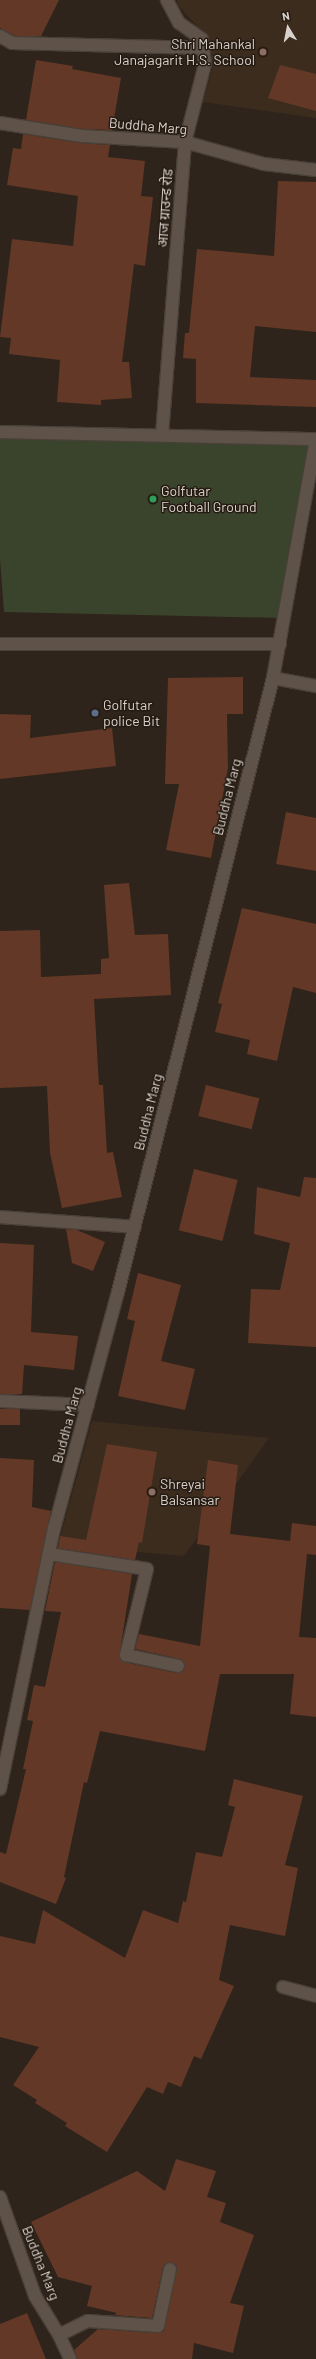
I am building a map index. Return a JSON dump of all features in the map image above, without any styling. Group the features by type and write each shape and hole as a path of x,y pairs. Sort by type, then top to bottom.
{"street":[{"name":"आज ग्राउन्ड रोड","path":"162,435 185,142 205,64 202,38 179,23 166,0"},
{"path":"0,36 12,43 203,48"},
{"name":"Buddha Marg","path":"0,124 82,136 185,142 264,164 316,170"},
{"path":"0,432 316,439"},
{"name":"Buddha Marg","path":"0,1789 49,1554 135,1227 273,678 316,439"},
{"path":"0,644 280,644"},
{"path":"273,678 316,686"},
{"path":"0,1217 135,1227"},
{"path":"0,1401 88,1405"},
{"path":"49,1554 147,1569 126,1655 178,1666"},
{"path":"283,1987 316,1996"},
{"name":"Buddha Marg","path":"0,2197 35,2296 59,2335 70,2359"},
{"path":"59,2335 88,2321 158,2326 170,2269"}],"shaded area":[{"name":"Shri Mahankal Janajagarit H.S. School","path":"177,0 316,0 316,118 203,102 213,66 207,37 178,5"},
{"name":"Shreyai Balsansar","path":"92,1421 269,1438 184,1556 58,1545"}],"green space":[{"name":"Golfutar Football Ground","path":"0,432 316,439 284,618 4,612 0,559"}],"building":[{"path":"0,0 59,0 41,36 15,36 0,28"},
{"path":"36,60 73,66 72,69 121,78 112,130 83,129 26,120"},
{"path":"280,65 316,74 316,111 268,98"},
{"path":"23,134 81,143 110,145 108,157 145,161 141,196 153,197 145,266 134,264 122,362 129,362 132,398 101,400 101,405 57,402 60,360 9,354 11,338 0,337 12,239 73,246 78,196 7,185 13,148 21,149"},
{"path":"278,181 316,182 316,332 255,326 250,377 316,380 316,407 196,403 196,359 183,358 185,333 189,333 197,249 274,256"},
{"path":"243,677 243,714 227,714 228,768 211,858 166,850 179,784 165,784 168,678"},
{"path":"0,714 31,715 30,738 112,728 116,766 0,779"},
{"path":"286,812 316,818 316,871 276,864"},
{"path":"129,883 135,935 168,934 171,995 94,999 99,1085 103,1085 107,1153 113,1152 122,1197 62,1208 50,1153 47,1086 0,1088 0,931 40,930 41,977 101,974 101,959 109,958 104,885"},
{"path":"242,908 316,924 316,993 293,987 277,1061 247,1054 250,1040 215,1032 222,1004 218,1003"},
{"path":"206,1085 259,1098 252,1129 198,1116"},
{"path":"194,1169 238,1180 222,1241 179,1230"},
{"path":"304,1177 316,1178 316,1347 248,1343 251,1289 280,1290 290,1243 254,1234 257,1187 300,1197"},
{"path":"66,1229 77,1230 105,1242 93,1271 72,1263"},
{"path":"0,1243 34,1245 31,1332 78,1336 74,1370 24,1365 22,1394 0,1394"},
{"path":"138,1273 181,1285 161,1361 195,1369 185,1410 118,1396 135,1321 127,1319"},
{"path":"0,1409 20,1409 20,1425 0,1425"},
{"path":"107,1444 157,1452 142,1543 139,1542 135,1560 58,1548 60,1536 86,1540"},
{"path":"0,1458 34,1460 32,1507 51,1511 30,1610 0,1608"},
{"path":"208,1460 238,1465 230,1534 290,1541 292,1523 316,1526 316,1555 307,1554 299,1637 316,1638 316,1717 290,1714 294,1674 220,1674 205,1751 100,1731 87,1783 84,1782 64,1877 66,1878 56,1904 0,1882 0,1852 6,1854 26,1769 23,1769 33,1721 27,1720 34,1685 45,1687 61,1612 45,1611 55,1562 132,1574 119,1658 124,1662 176,1673 183,1671 185,1664 180,1659 135,1649 139,1634 200,1646 210,1546 197,1544"},
{"path":"234,1779 303,1796 285,1865 298,1868 285,1936 230,1925 219,1980 234,1986 201,2059 194,2056 181,2087 168,2082 163,2094 147,2087 107,2152 65,2126 67,2123 35,2103 37,2100 13,2085 39,2047 0,2037 0,1936 35,1944 43,1910 125,1958 143,1910 178,1923 183,1901 186,1902 196,1852 222,1857 235,1807 228,1805"},
{"path":"176,2159 216,2171 207,2197 226,2203 220,2222 254,2235 230,2303 244,2306 233,2353 194,2343 192,2359 77,2359 74,2350 98,2329 157,2333 164,2331 177,2266 171,2262 165,2264 163,2267 152,2318 114,2315 117,2313 87,2306 92,2286 58,2277 31,2222 137,2171 165,2191"},
{"path":"27,2313 46,2359 0,2359 0,2324"}],"place":[{"name":"Shri Mahankal Janajagarit H.S. School","path":"263,52"},
{"name":"Golfutar Football Ground","path":"153,499"},
{"name":"Golfutar police Bit","path":"95,713"},
{"name":"Shreyai Balsansar","path":"152,1492"}]}
